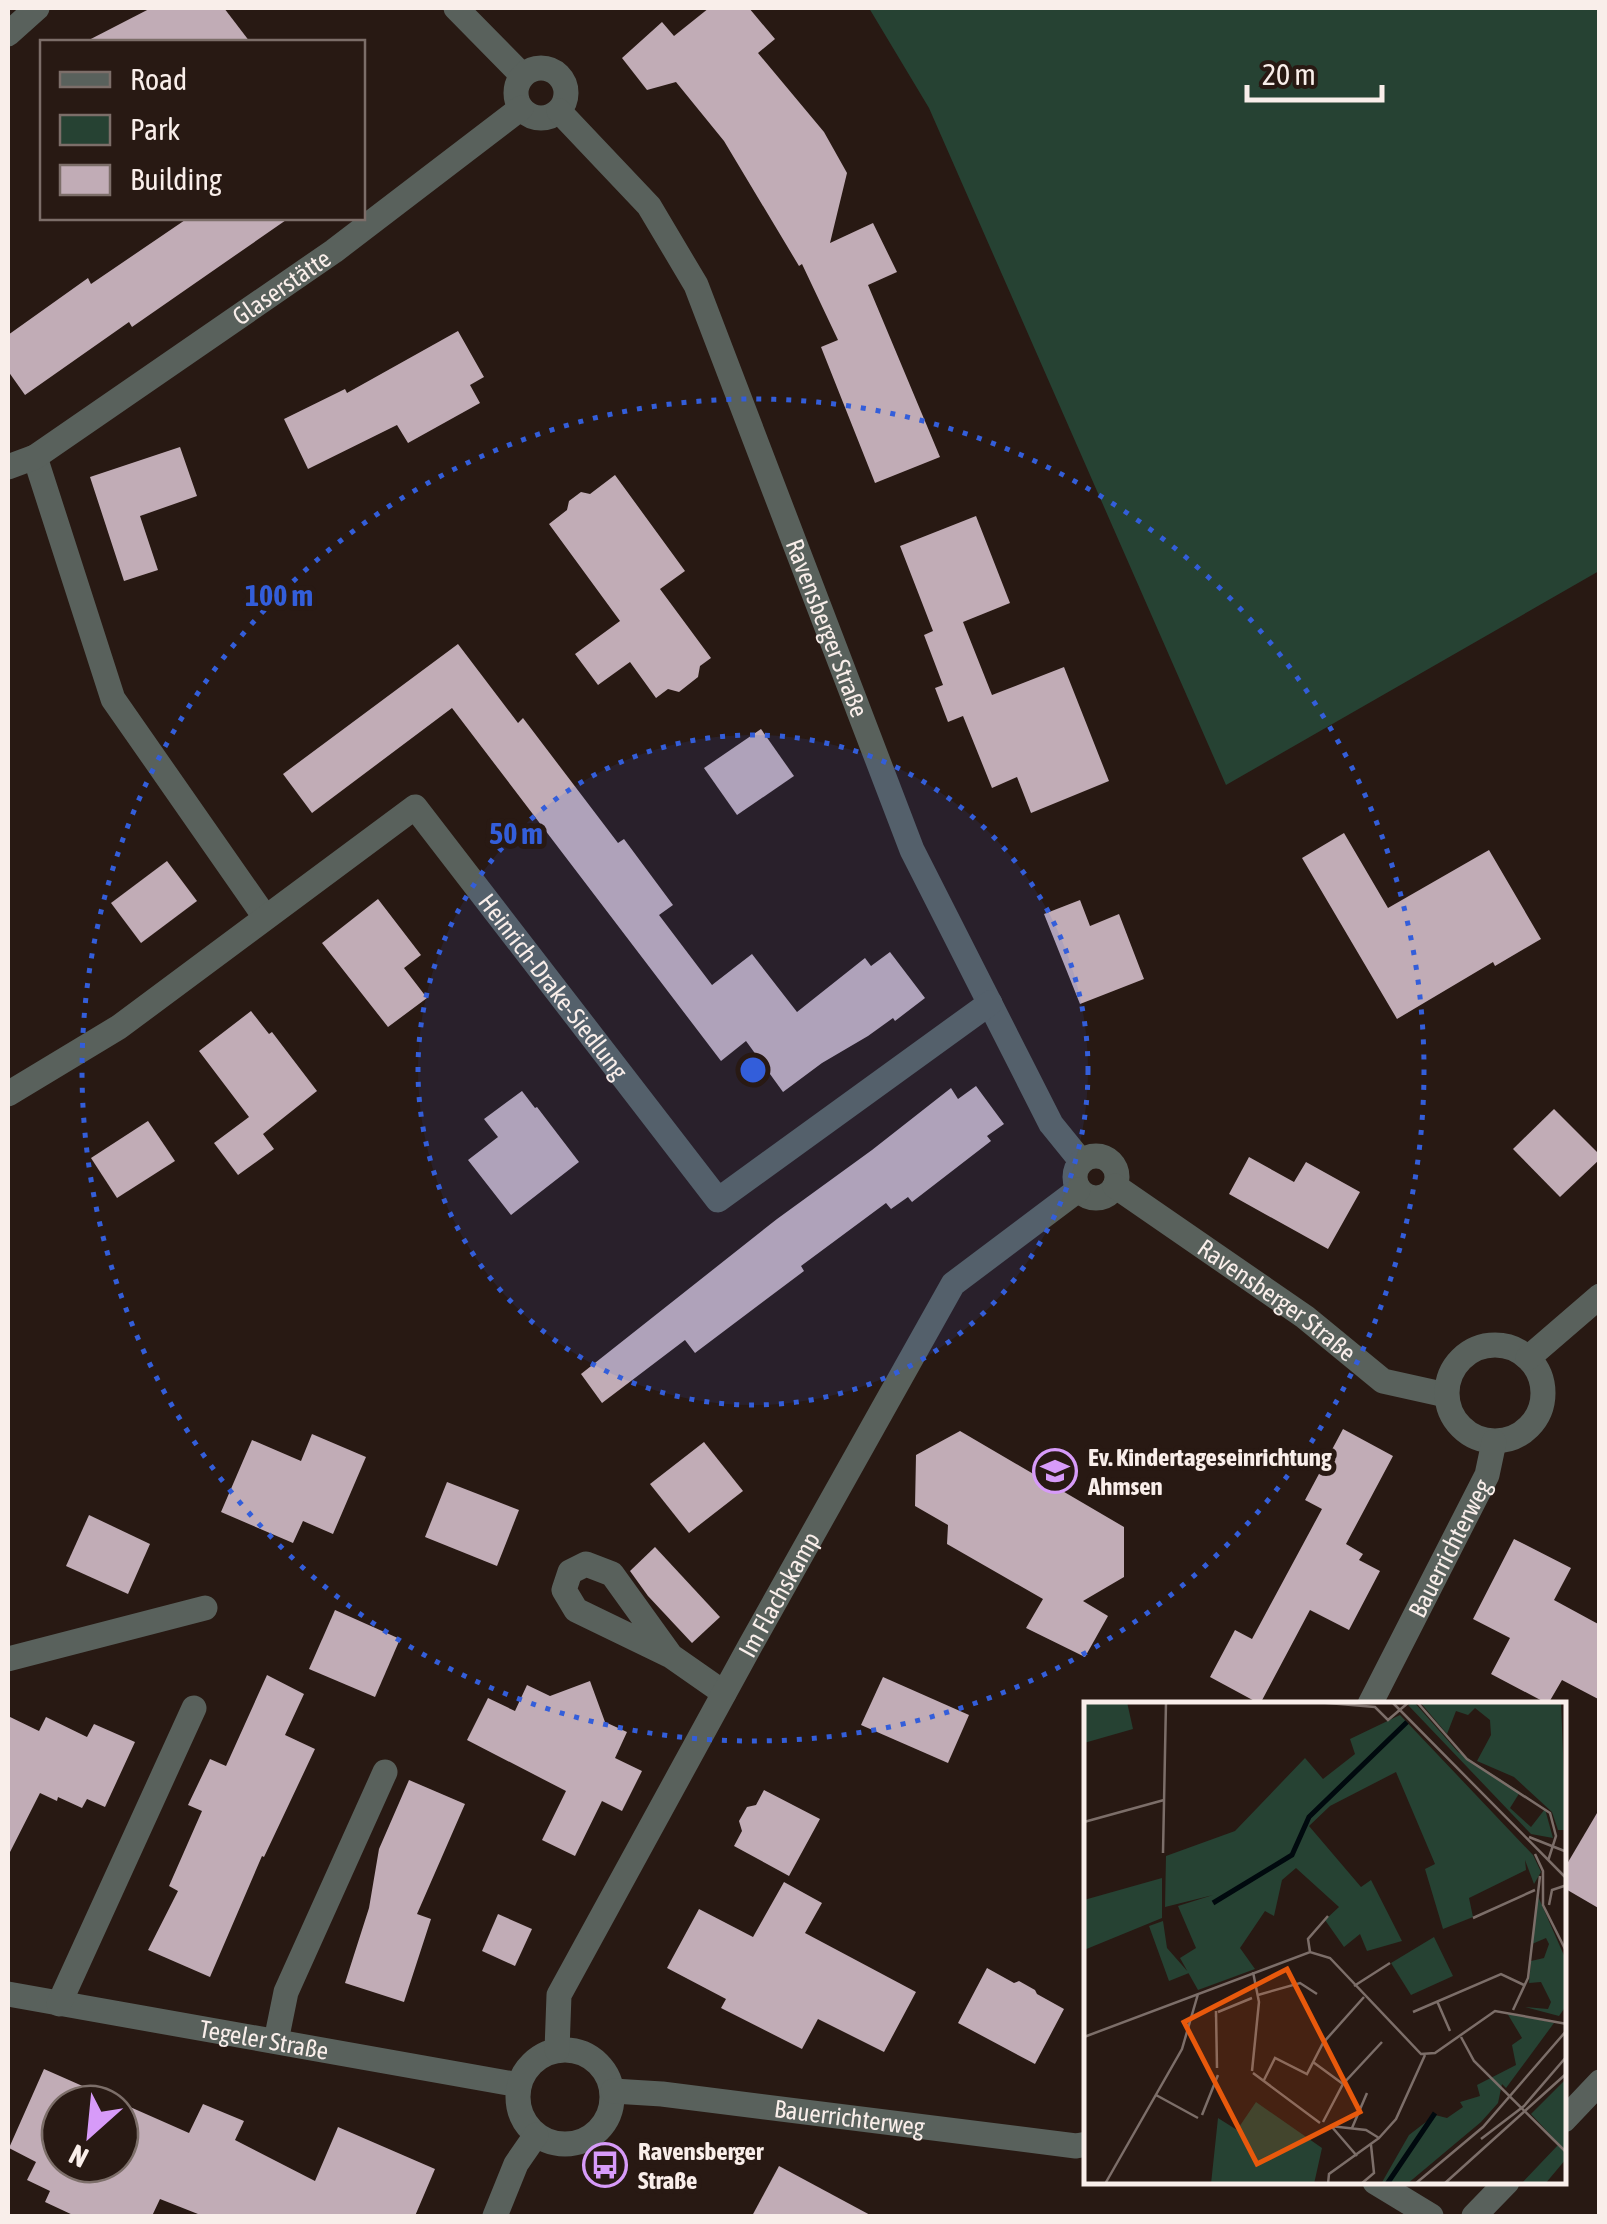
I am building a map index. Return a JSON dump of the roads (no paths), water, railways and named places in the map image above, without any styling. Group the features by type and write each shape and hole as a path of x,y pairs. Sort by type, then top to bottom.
{"street":[{"path":"8,34 37,8"},
{"path":"452,9 522,75 516,86 520,108 532,116 547,117 559,110"},
{"name":"Ravensberger Straße","path":"522,75 534,68 558,74 565,85 565,99 559,110 648,206 696,285 912,850 1051,1124 1081,1161 1094,1156 1106,1158 1116,1169 1115,1186 1305,1317 1384,1382 1446,1395"},
{"name":"Glaserstätte","path":"8,468 35,458 334,251 520,108"},
{"path":"35,458 112,699 265,917"},
{"name":"Heinrich-Drake-Siedlung","path":"8,1094 119,1027 415,806 718,1200 990,1003"},
{"path":"1081,1161 1075,1170 1078,1190 1090,1198 1105,1197 1115,1186"},
{"name":"Im Flachskamp","path":"556,2050 559,1996 953,1284 1078,1190"},
{"path":"1528,1358 1600,1296"},
{"path":"1486,1346 1508,1347 1528,1358 1539,1374 1543,1392 1539,1412 1528,1428 1512,1438 1494,1442 1470,1435 1453,1418 1446,1395 1451,1373 1465,1355 1486,1346"},
{"name":"Bauerrichterweg","path":"1371,1702 1487,1474 1494,1442"},
{"path":"8,1659 205,1608"},
{"path":"671,1656 724,1693"},
{"path":"59,2004 194,1708"},
{"path":"276,2041 286,1992 384,1772"},
{"name":"Tegeler Straße","path":"8,1994 520,2085"},
{"path":"556,2050 576,2050 594,2058 607,2072 613,2091 610,2113 598,2132 579,2142 557,2144 536,2135 524,2121 518,2104 527,2069 556,2050"},
{"path":"1567,2117 1600,2082"},
{"name":"Bauerrichterweg","path":"613,2091 1084,2145"},
{"path":"495,2216 516,2164 536,2135"},
{"path":"1377,2184 1431,2216"},
{"path":"1474,2216 1505,2184"}],"place":[{"name":"Ev. Kindertageseinrichtung Ahmsen","path":"1055,1471"},
{"name":"Ravensberger Straße","path":"605,2165"}]}
